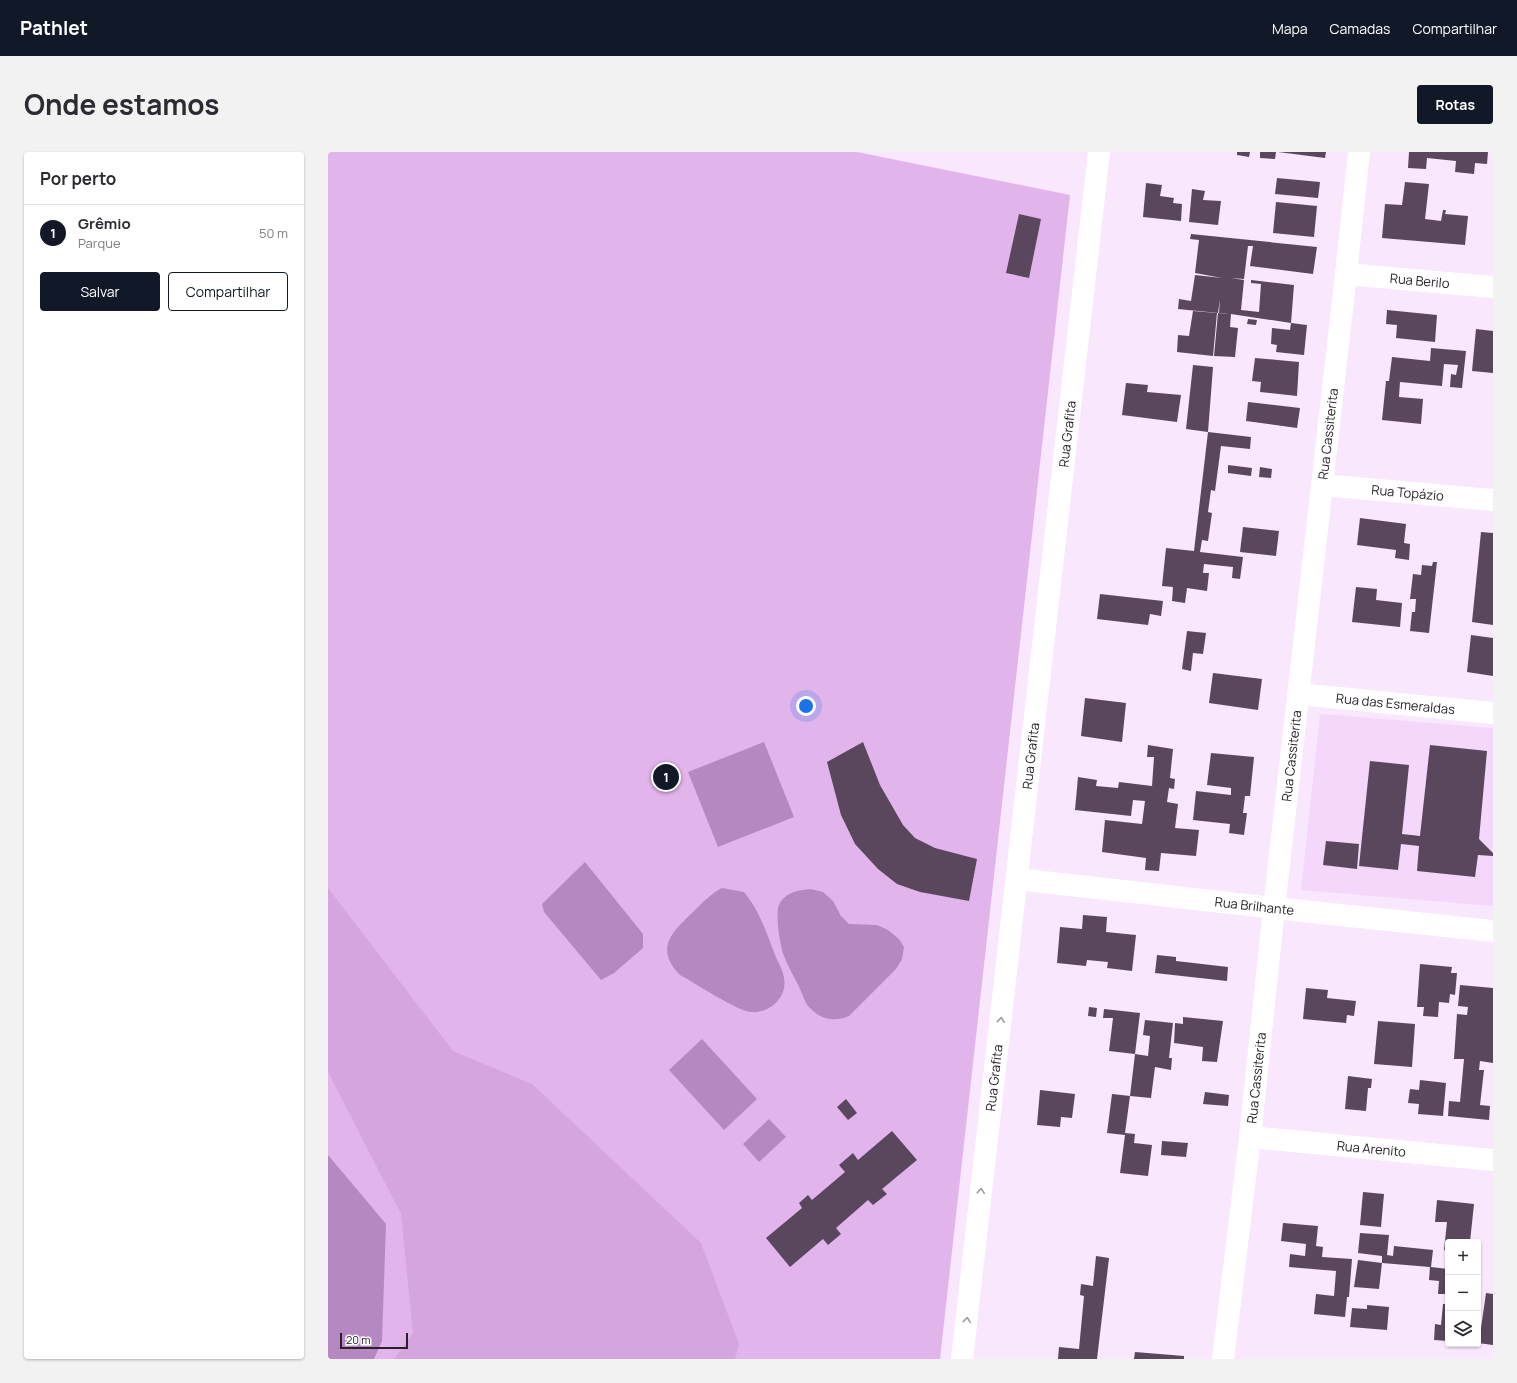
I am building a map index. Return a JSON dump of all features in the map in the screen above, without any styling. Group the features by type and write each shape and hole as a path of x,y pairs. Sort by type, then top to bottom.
{"street":[{"name":"Rua Grafita","path":"962,1359 1099,152"},
{"name":"Rua Cassiterita","path":"1223,1359 1250,1137 1274,908 1359,152"},
{"name":"Rua Berilo","path":"1346,274 1493,287"},
{"name":"Rua Topázio","path":"1322,485 1493,500"},
{"name":"Rua das Esmeraldas","path":"1298,694 1493,713"},
{"name":"Rua Brilhante","path":"1017,879 1493,931"},
{"name":"Rua Arenito","path":"1250,1137 1493,1160"}],"shaded area":[{"path":"328,152 857,152 1070,195 940,1359 328,1359"},
{"path":"1320,714 1493,728 1493,906 1301,890"},
{"path":"764,742 794,817 718,847 688,772"},
{"path":"585,862 643,934 643,948 614,973 601,980 544,912 542,904"},
{"path":"328,888 453,1051 532,1084 701,1243 739,1344 735,1359 394,1359 413,1333 401,1214 328,1072"},
{"path":"722,888 744,892 754,906 762,922 783,972 784,985 780,998 770,1007 758,1012 751,1012 736,1007 680,975 668,957 667,948 673,933 704,901"},
{"path":"811,889 823,892 833,901 841,916 849,924 877,925 888,930 899,939 904,947 902,959 896,969 849,1016 844,1018 828,1019 814,1012 808,1006 782,951 778,922 779,905 785,897 793,892"},
{"path":"702,1039 757,1099 724,1130 669,1070"},
{"path":"769,1119 786,1137 759,1162 743,1144"},
{"path":"328,1155 386,1224 382,1341 374,1359 328,1359"}],"building":[{"path":"1237,152 1250,152 1249,157 1237,155"},
{"path":"1260,152 1276,152 1275,159 1260,158"},
{"path":"1278,152 1326,152 1325,158"},
{"path":"1409,152 1488,152 1487,164 1475,163 1474,174 1455,172 1456,161 1427,158 1426,169 1408,168"},
{"path":"1277,178 1320,182 1318,198 1275,194"},
{"path":"1405,182 1429,184 1425,219 1441,221 1443,210 1446,210 1445,214 1468,216 1465,245 1382,238 1385,204 1402,205"},
{"path":"1146,183 1162,185 1160,196 1174,198 1173,203 1182,204 1181,221 1143,217"},
{"path":"1192,189 1205,191 1203,200 1221,201 1218,225 1189,222"},
{"path":"1276,202 1317,206 1314,237 1273,233"},
{"path":"1019,214 1041,219 1029,278 1006,273"},
{"path":"1191,234 1317,247 1313,274 1250,266 1253,246 1248,246 1244,279 1231,278 1244,280 1241,310 1259,312 1261,284 1251,283 1251,280 1294,285 1291,323 1231,314 1230,327 1238,328 1235,357 1214,356 1218,313 1178,309 1179,299 1191,301 1195,275 1222,278 1195,273 1199,240 1190,239"},
{"path":"1387,310 1437,315 1435,342 1396,338 1397,325 1386,324"},
{"path":"1193,311 1217,313 1213,356 1177,352 1178,335 1189,336"},
{"path":"1248,319 1257,320 1256,325 1247,324"},
{"path":"1291,323 1307,325 1304,355 1276,352 1277,345 1271,344 1272,328 1290,330"},
{"path":"1476,329 1493,331 1493,373 1472,371"},
{"path":"1431,348 1466,351 1462,388 1450,387 1451,374 1456,375 1458,365 1444,364 1442,386 1400,382 1399,397 1423,399 1421,424 1382,420 1386,381 1389,381 1392,357 1430,361"},
{"path":"1255,358 1299,362 1297,396 1260,392 1261,382 1252,381"},
{"path":"1193,365 1213,367 1208,432 1186,429"},
{"path":"1126,383 1148,385 1147,392 1181,395 1177,422 1122,415"},
{"path":"1248,402 1300,408 1297,428 1246,421"},
{"path":"1208,432 1251,437 1250,449 1221,446 1215,491 1211,490 1208,512 1212,513 1208,541 1202,540 1200,552 1243,557 1240,579 1232,578 1233,567 1204,564 1203,573 1209,573 1207,591 1187,588 1185,603 1172,601 1173,587 1162,586 1166,548 1194,551"},
{"path":"1228,465 1252,468 1251,476 1228,473"},
{"path":"1260,467 1272,469 1271,478 1259,477"},
{"path":"1360,518 1406,524 1404,543 1410,544 1409,560 1395,558 1396,550 1357,545"},
{"path":"1243,527 1279,531 1276,556 1240,552"},
{"path":"1481,532 1493,533 1493,625 1472,622"},
{"path":"1433,562 1437,562 1429,633 1410,631 1412,612 1415,612 1416,599 1410,599 1413,574 1421,575 1422,565 1432,566"},
{"path":"1356,587 1377,589 1376,600 1402,603 1400,627 1352,622"},
{"path":"1100,594 1163,601 1161,616 1150,614 1148,625 1097,619"},
{"path":"1187,631 1206,633 1203,654 1193,653 1191,671 1182,669"},
{"path":"1471,635 1493,638 1493,676 1467,672"},
{"path":"1213,673 1262,679 1258,710 1209,703"},
{"path":"1085,698 1126,703 1122,742 1081,736"},
{"path":"863,742 880,785 903,825 915,838 935,848 977,859 969,901 920,892 897,884 878,869 855,844 841,815 827,762"},
{"path":"1148,745 1173,749 1170,778 1175,779 1174,789 1169,788 1167,802 1178,804 1175,828 1199,830 1196,856 1161,853 1159,871 1145,870 1146,858 1102,852 1105,820 1142,824 1145,801 1133,800 1131,816 1075,810 1078,777 1097,780 1096,786 1118,788 1119,782 1152,786 1154,757 1147,757"},
{"path":"1430,745 1487,751 1479,839 1493,853 1493,856 1478,855 1475,877 1417,871 1419,846 1401,844 1398,870 1359,866 1370,761 1409,765 1402,834 1420,836"},
{"path":"1211,753 1254,757 1250,796 1245,796 1243,813 1247,813 1244,835 1229,833 1230,824 1193,820 1196,791 1231,795 1231,788 1207,785"},
{"path":"1326,841 1359,844 1357,869 1323,865"},
{"path":"1083,915 1107,917 1106,932 1136,935 1132,971 1107,968 1108,962 1087,960 1086,966 1057,963 1060,927 1082,929"},
{"path":"1157,955 1176,957 1176,961 1228,967 1227,981 1155,973"},
{"path":"1420,964 1452,967 1451,973 1457,973 1455,995 1450,994 1449,1003 1439,1002 1438,1017 1423,1016 1424,1007 1417,1007"},
{"path":"1460,985 1493,988 1493,1063 1480,1061 1479,1070 1484,1070 1480,1105 1490,1106 1489,1120 1448,1116 1449,1101 1460,1102 1464,1059 1454,1059 1457,1014 1467,1015 1468,1007 1458,1006"},
{"path":"1306,988 1328,990 1327,998 1356,1001 1354,1016 1347,1015 1346,1023 1303,1019"},
{"path":"1089,1007 1097,1008 1096,1017 1088,1016"},
{"path":"1104,1009 1140,1013 1135,1054 1109,1051 1113,1018 1103,1018"},
{"path":"1183,1017 1223,1021 1217,1062 1202,1061 1203,1047 1174,1043 1175,1023 1183,1024"},
{"path":"1145,1020 1173,1023 1169,1058 1172,1058 1171,1070 1155,1067 1151,1098 1130,1096 1135,1054 1148,1056 1150,1036 1143,1035"},
{"path":"1378,1021 1415,1024 1412,1067 1374,1064"},
{"path":"1348,1076 1372,1079 1371,1088 1368,1088 1366,1111 1345,1109"},
{"path":"1420,1080 1446,1083 1443,1116 1418,1114 1419,1104 1408,1103 1410,1089 1419,1090"},
{"path":"1040,1090 1075,1094 1072,1118 1061,1117 1060,1127 1037,1125"},
{"path":"1205,1092 1229,1095 1228,1106 1203,1104"},
{"path":"1112,1094 1130,1096 1125,1133 1135,1134 1134,1143 1152,1145 1148,1176 1120,1173 1125,1135 1107,1133"},
{"path":"846,1099 857,1113 848,1120 837,1107"},
{"path":"892,1131 917,1160 882,1189 887,1194 873,1205 868,1200 836,1228 841,1234 828,1245 823,1239 790,1267 766,1238 802,1208 799,1203 808,1195 812,1200 845,1172 839,1165 853,1153 858,1160"},
{"path":"1162,1141 1188,1143 1186,1157 1161,1155"},
{"path":"1363,1192 1384,1194 1381,1227 1360,1225"},
{"path":"1437,1200 1474,1204 1470,1239 1445,1239 1447,1222 1435,1222"},
{"path":"1283,1223 1318,1226 1316,1246 1323,1247 1322,1257 1352,1259 1349,1297 1347,1297 1345,1317 1314,1314 1316,1294 1334,1296 1336,1271 1289,1267 1290,1254 1305,1256 1306,1244 1281,1241"},
{"path":"1360,1233 1389,1235 1387,1255 1393,1256 1394,1246 1433,1250 1431,1267 1445,1269 1445,1294 1438,1294 1439,1281 1429,1280 1430,1267 1382,1263 1382,1256 1358,1253"},
{"path":"1096,1256 1109,1258 1097,1359 1058,1359 1059,1347 1079,1349 1084,1296 1080,1295 1081,1284 1093,1286"},
{"path":"1358,1260 1382,1263 1379,1289 1354,1287"},
{"path":"1486,1293 1493,1294 1493,1345 1481,1343 1481,1328"},
{"path":"1443,1304 1445,1304 1445,1341 1434,1340 1435,1324 1441,1325"},
{"path":"1367,1305 1389,1307 1387,1330 1350,1327 1352,1308 1367,1309"},
{"path":"1135,1352 1184,1356 1184,1359 1134,1359"}],"place":[{"name":"Grêmio","path":"666,777"}]}
